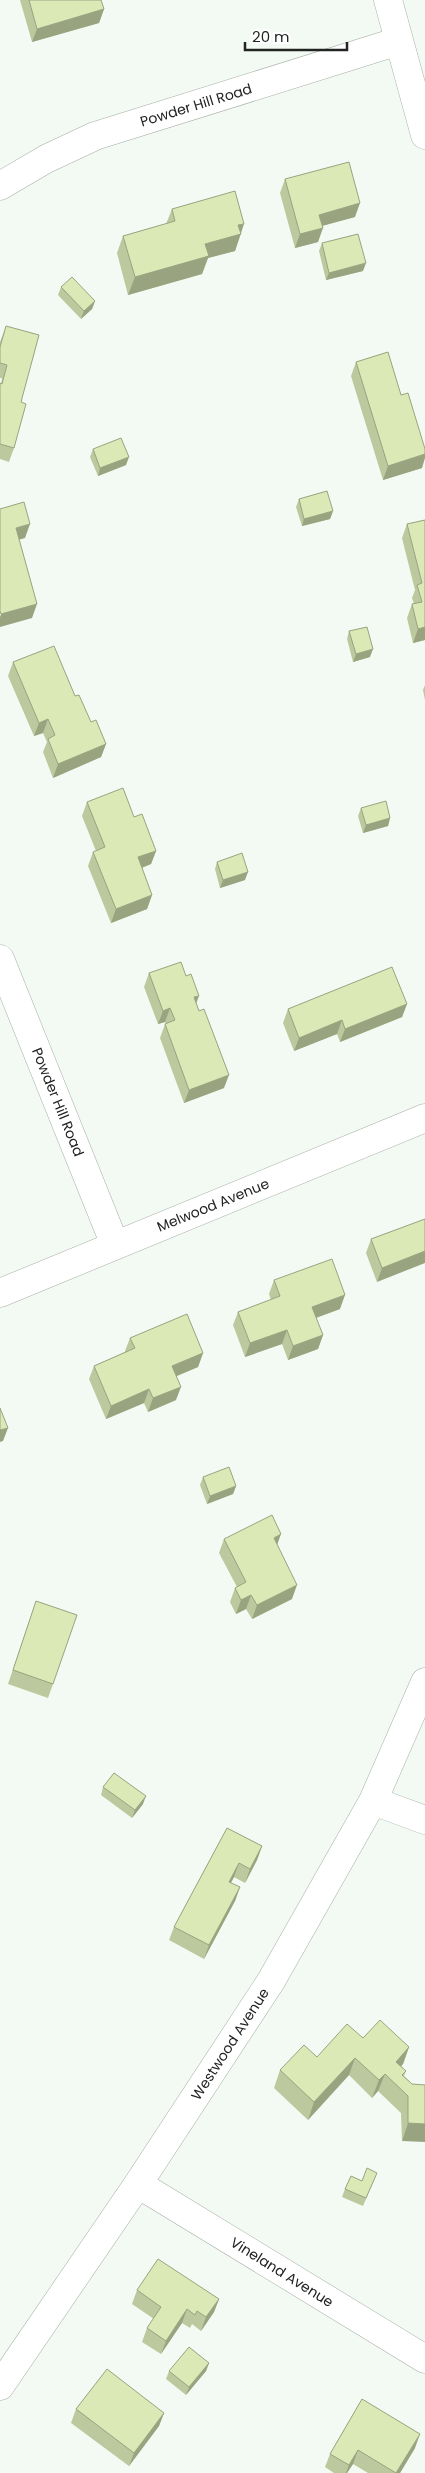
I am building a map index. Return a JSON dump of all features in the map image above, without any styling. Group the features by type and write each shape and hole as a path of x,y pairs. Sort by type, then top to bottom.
{"street":[{"path":"388,0 425,135"},
{"name":"Powder Hill Road","path":"0,186 46,159 95,136 399,41"},
{"name":"Powder Hill Road","path":"0,959 115,1245"},
{"name":"Melwood Avenue","path":"0,1293 425,1118"},
{"name":"Westwood Avenue","path":"0,2386 138,2184 271,1982 373,1800 425,1682"},
{"path":"373,1800 425,1820"},
{"name":"Vineland Avenue","path":"138,2184 425,2360"}],"building":[{"path":"29,0 101,0 104,9 37,29"},
{"path":"349,162 360,203 319,215 323,228 300,234 285,179"},
{"path":"235,191 244,224 238,225 241,234 205,244 209,256 135,277 123,236 175,221 172,209"},
{"path":"358,234 366,263 329,273 322,243"},
{"path":"72,277 95,301 84,311 61,287"},
{"path":"6,326 39,335 21,402 26,404 14,448 0,444 0,383 2,384 7,365 0,363 0,347"},
{"path":"388,352 401,395 408,393 425,454 388,466 356,362"},
{"path":"121,438 129,457 100,468 93,449"},
{"path":"327,491 333,511 304,519 299,499"},
{"path":"24,502 30,524 16,528 37,604 1,614 0,509"},
{"path":"425,520 425,627 418,629 412,604 422,602 417,585 422,583 407,524"},
{"path":"367,627 373,649 356,654 349,631"},
{"path":"54,646 75,696 79,695 91,722 96,720 106,744 58,764 48,739 55,735 48,719 39,723 13,662"},
{"path":"123,788 134,817 142,814 156,851 138,857 152,895 116,909 93,852 105,847 87,802"},
{"path":"386,801 390,818 366,825 361,808"},
{"path":"242,853 248,872 223,880 217,862"},
{"path":"181,962 186,976 191,974 199,996 194,997 199,1011 204,1009 229,1075 189,1090 165,1024 175,1020 170,1008 163,1011 149,973"},
{"path":"392,967 407,1004 345,1029 342,1020 299,1038 288,1009"},
{"path":"425,1219 425,1251 382,1268 371,1239"},
{"path":"332,1259 345,1295 312,1307 323,1335 293,1346 287,1330 250,1343 238,1312 280,1296 274,1280"},
{"path":"187,1314 203,1353 172,1366 181,1387 153,1398 149,1389 111,1406 94,1366 135,1348 130,1338"},
{"path":"0,1408 8,1428 0,1430"},
{"path":"229,1467 236,1486 210,1496 203,1477"},
{"path":"272,1515 281,1534 274,1538 297,1585 257,1605 251,1595 241,1600 235,1588 246,1582 224,1539"},
{"path":"36,1601 77,1615 53,1684 13,1670"},
{"path":"114,1773 146,1796 135,1810 103,1787"},
{"path":"227,1828 262,1846 250,1869 239,1863 229,1882 240,1887 209,1945 174,1927"},
{"path":"380,2020 409,2047 396,2062 406,2071 402,2075 412,2084 425,2085 425,2124 408,2123 408,2096 385,2074 379,2080 355,2058 314,2102 280,2070 304,2045 317,2057 347,2024 363,2038"},
{"path":"367,2168 377,2173 366,2198 345,2189 351,2176 362,2181"},
{"path":"158,2259 219,2299 206,2317 197,2311 195,2315 187,2309 166,2341 147,2328 161,2307 137,2290"},
{"path":"189,2347 209,2363 189,2387 169,2371"},
{"path":"107,2369 164,2413 134,2453 76,2409"},
{"path":"362,2399 420,2434 396,2473 358,2450 349,2465 330,2454"}]}
